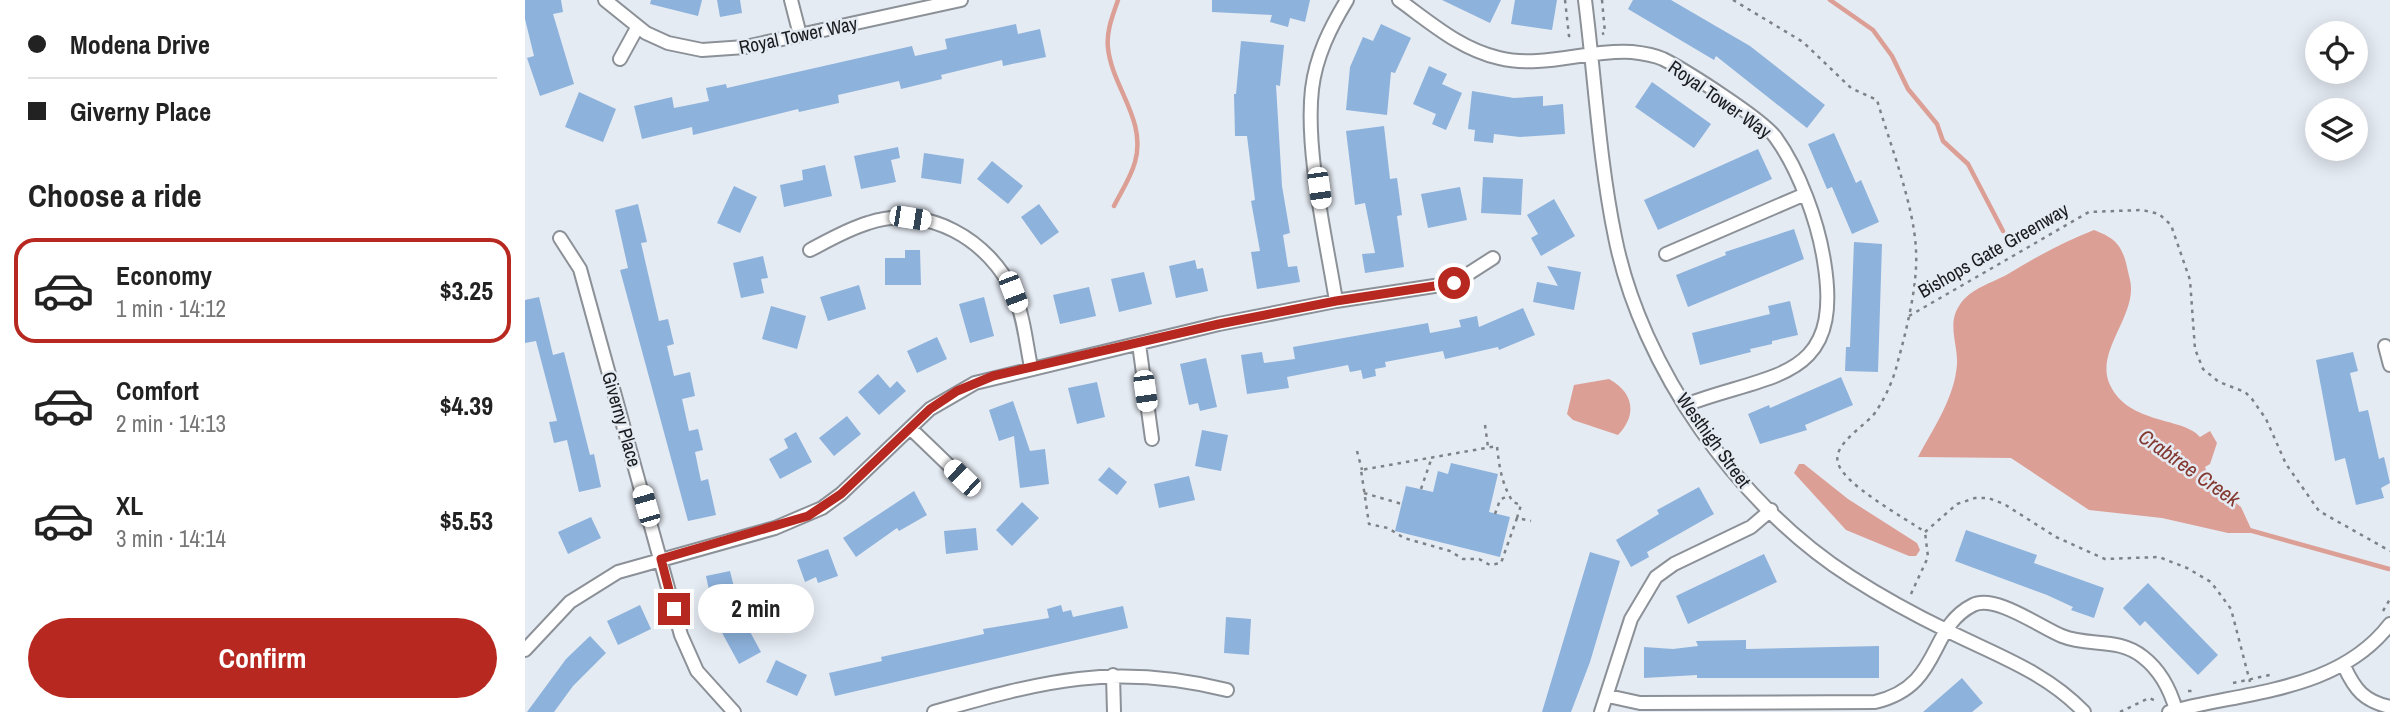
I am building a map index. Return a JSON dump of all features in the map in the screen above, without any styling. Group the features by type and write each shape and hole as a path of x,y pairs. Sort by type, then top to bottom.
{"street":[{"name":"Royal Tower Way","path":"605,0 637,28 667,43 702,50 745,47 961,0"},
{"path":"791,0 800,35"},
{"path":"1336,301 1316,167 1311,100 1321,51 1347,0"},
{"name":"Royal Tower Way","path":"1399,0 1454,41 1502,59 1540,60 1631,52 1660,58 1697,80 1775,136 1819,229 1827,278 1821,337 1810,356 1791,371 1685,405"},
{"name":"Westhigh Street","path":"1585,0 1615,239 1646,331 1685,405 1737,477 1803,541 1850,577 1947,631 2040,676 2084,712"},
{"path":"620,59 637,28"},
{"path":"1666,254 1803,195"},
{"path":"810,250 870,222 891,218 931,221 958,232 978,245 1004,275 1019,307 1031,367"},
{"name":"Giverny Place","path":"560,238 580,269 687,653 709,687 734,712"},
{"path":"525,650 559,611 588,588 618,572 808,516 841,494 930,409 957,391 993,376 1336,301 1454,283 1493,258"},
{"path":"1139,344 1152,439"},
{"path":"2385,346 2390,365"},
{"path":"910,428 962,478"},
{"path":"1601,712 1631,619 1656,577 1674,564 1751,527 1771,510"},
{"path":"1608,696 1640,703 1875,702 1896,697 1913,687 1947,631 1962,612 1976,603 1994,604 2064,637 2126,646 2158,671 2171,691 2172,711 2302,682 2344,666 2371,645 2385,620"},
{"path":"2344,666 2354,689 2364,698 2390,707"},
{"path":"1113,675 1114,712"},
{"path":"934,712 1042,682 1113,675 1160,677 1227,691"}],"path":[{"path":"1565,0 1569,36 1576,36"},
{"path":"1602,0 1605,33"},
{"name":"Bishops Gate Greenway","path":"1733,0 1803,42 1851,88 1877,100 1916,247 1909,316 1887,394 1875,413 1840,448 1837,460 1842,472 1860,487 1925,532"},
{"name":"Bishops Gate Greenway","path":"1909,316 2089,212 2142,210 2159,215 2171,225 2177,237 2190,280 2195,349 2203,369 2218,382 2245,392 2252,398 2266,419 2286,464 2319,511 2390,551"},
{"path":"1485,425 1488,447"},
{"path":"1357,452 1369,524 1388,528 1404,538 1450,551 1462,558 1479,559 1490,565 1501,563 1521,505 1513,502 1500,473 1497,446 1361,470"},
{"path":"1421,489 1432,457"},
{"path":"1364,493 1402,504"},
{"path":"1495,514 1500,500 1509,495"},
{"path":"1911,594 1928,557 1925,532 1957,504 1975,498 1988,498 2056,537 2105,559 2158,557 2187,568 2211,582 2231,609 2249,679 2285,672"},
{"path":"1517,518 1531,521"},
{"path":"2385,620 2390,599"},
{"path":"2120,712 2149,698 2156,701"}],"water":[{"path":"2094,230 2112,239 2120,248 2131,285 2130,300 2107,361 2110,385 2119,398 2143,414 2182,426 2200,437 2210,431 2217,443 2210,464 2205,467 2210,482 2241,507 2253,533 2228,533 2162,518 2089,510 2011,458 1918,457 1952,389 1957,364 1954,320 1963,300 2039,256"},
{"path":"1609,379 1623,390 1630,404 1628,419 1618,435 1573,420 1567,414 1574,385"},
{"path":"1799,464 1804,464 1848,499 1917,543 1920,550 1916,556 1909,556 1846,530 1794,473"}],"building":[{"path":"525,0 561,0 563,12 553,14 574,84 540,96 527,58 534,56 525,19"},
{"path":"651,0 702,0 698,16 650,4"},
{"path":"717,0 740,0 742,13 720,17"},
{"path":"1212,0 1310,0 1305,22 1290,18 1288,27 1270,22 1272,15 1212,12"},
{"path":"1442,0 1501,0 1490,23"},
{"path":"1515,0 1557,0 1552,30 1511,24"},
{"path":"1633,0 1671,0 1750,46 1825,105 1807,128 1716,56 1714,60 1628,9"},
{"path":"1016,24 1018,34 1040,29 1046,57 1003,66 1002,60 941,75 942,79 901,89 899,81 838,95 839,103 799,112 798,109 693,135 692,127 642,139 634,106 672,97 674,108 709,101 706,88 726,84 727,88 912,46 915,56 947,49 945,39"},
{"path":"1381,24 1411,38 1395,73 1391,72 1387,115 1346,110 1350,67 1363,37 1373,41"},
{"path":"1241,41 1284,45 1280,86 1276,85 1282,186 1290,233 1283,235 1288,267 1297,266 1300,282 1257,289 1251,252 1260,251 1251,201 1255,200 1247,136 1235,136 1234,94"},
{"path":"1429,66 1447,74 1442,84 1462,93 1446,130 1432,124 1436,114 1413,104"},
{"path":"1652,82 1711,124 1694,148 1635,107"},
{"path":"1472,91 1514,98 1543,96 1543,106 1563,104 1565,134 1520,137 1494,134 1493,143 1474,141 1475,130 1468,129"},
{"path":"579,92 616,109 603,142 565,127"},
{"path":"1384,126 1390,179 1397,178 1402,215 1397,216 1404,267 1365,273 1362,254 1375,253 1365,203 1355,205 1346,131"},
{"path":"1834,133 1856,183 1861,180 1879,222 1852,234 1832,187 1827,189 1808,144"},
{"path":"898,147 900,158 891,160 896,182 861,189 854,156"},
{"path":"1758,149 1772,179 1658,230 1644,200"},
{"path":"924,153 964,159 961,184 921,178"},
{"path":"992,161 1023,186 1008,204 977,179"},
{"path":"825,165 832,196 784,207 780,185 803,180 802,170"},
{"path":"1483,177 1523,179 1521,215 1481,213"},
{"path":"734,186 757,197 740,233 717,223"},
{"path":"1460,187 1467,220 1428,228 1421,194"},
{"path":"1554,199 1575,236 1541,256 1531,238 1538,234 1527,215"},
{"path":"638,204 647,242 641,243 659,321 668,319 674,344 667,346 674,376 690,372 695,396 682,399 689,431 698,429 703,450 695,452 701,481 708,479 716,515 688,521 620,270 628,268 615,210"},
{"path":"1039,204 1059,232 1041,245 1021,217"},
{"path":"1794,229 1804,259 1688,307 1676,275 1726,255 1725,252"},
{"path":"1854,242 1882,244 1878,372 1845,371 1846,347 1850,347"},
{"path":"905,250 920,250 921,285 885,285 885,258 905,258"},
{"path":"763,256 768,278 761,279 764,293 741,298 733,263"},
{"path":"1195,260 1197,269 1203,268 1208,291 1176,298 1169,266"},
{"path":"1547,266 1581,272 1574,310 1533,302 1537,282 1558,286"},
{"path":"1144,272 1152,304 1119,312 1111,279"},
{"path":"859,285 866,309 828,321 820,297"},
{"path":"1089,287 1096,316 1060,324 1053,295"},
{"path":"539,297 553,355 564,352 590,455 594,454 601,487 579,492 567,440 554,443 549,422 557,421 536,341 525,343 525,300"},
{"path":"984,297 994,336 970,343 959,304"},
{"path":"1790,301 1798,335 1772,341 1772,344 1750,349 1751,352 1700,365 1692,333 1770,314 1768,306"},
{"path":"771,306 806,316 797,349 762,339"},
{"path":"1523,308 1535,335 1499,350 1498,347 1445,359 1443,351 1385,362 1386,367 1375,369 1376,376 1363,379 1361,370 1350,372 1348,365 1287,377 1289,388 1247,394 1241,355 1262,352 1264,363 1295,359 1293,347 1428,323 1430,333 1461,327 1459,320 1477,316 1479,327"},
{"path":"937,337 947,359 917,373 907,351"},
{"path":"2353,352 2358,371 2350,373 2359,412 2368,410 2379,459 2384,457 2390,483 2381,488 2384,498 2356,505 2345,458 2335,461 2316,360"},
{"path":"1206,358 1217,407 1200,411 1198,403 1189,405 1180,364"},
{"path":"878,374 890,388 897,381 906,391 879,415 858,392"},
{"path":"1841,377 1853,405 1805,425 1807,430 1760,444 1748,414 1769,405 1770,408"},
{"path":"1097,382 1105,417 1077,424 1068,388"},
{"path":"1013,401 1030,451 1045,449 1049,484 1020,488 1014,436 999,441 989,410"},
{"path":"847,416 861,434 834,456 819,438"},
{"path":"1202,430 1228,435 1221,471 1195,466"},
{"path":"796,432 812,462 780,479 769,459 788,448 784,439"},
{"path":"1451,463 1498,474 1489,512 1510,517 1500,557 1395,531 1406,486 1433,492 1438,471 1448,474"},
{"path":"1109,467 1127,482 1117,495 1098,480"},
{"path":"1189,476 1195,500 1159,508 1154,484"},
{"path":"1699,487 1714,514 1647,552 1649,557 1631,567 1616,540 1659,514 1657,510"},
{"path":"914,491 927,515 899,531 897,528 856,557 843,538"},
{"path":"1022,502 1039,518 1012,546 996,530"},
{"path":"591,517 601,538 568,554 558,532"},
{"path":"976,528 978,550 946,554 944,531"},
{"path":"1966,530 2037,555 2034,563 2104,588 2094,618 2071,610 2073,607 2047,595 1955,561"},
{"path":"828,549 838,576 818,583 816,577 805,582 797,560"},
{"path":"1590,552 1620,561 1590,662 1571,712 1542,712"},
{"path":"1764,554 1777,582 1688,624 1676,596"},
{"path":"730,571 738,603 713,609 706,576"},
{"path":"2148,583 2218,655 2198,675 2145,621 2140,626 2123,608"},
{"path":"640,605 651,629 618,645 607,621"},
{"path":"1061,605 1063,612 1071,610 1073,617 1123,606 1128,628 835,696 829,673 882,661 881,657 984,634 983,629 1049,618 1047,609"},
{"path":"742,617 761,652 739,664 720,629"},
{"path":"1226,617 1251,619 1249,655 1224,653"},
{"path":"590,636 606,653 573,686 554,712 527,712 566,659"},
{"path":"1746,640 1746,649 1879,646 1879,678 1697,678 1697,675 1644,678 1644,647 1673,649 1698,646 1696,641"},
{"path":"776,660 807,675 797,696 766,682"},
{"path":"1962,678 1983,703 1972,712 1923,712"}],"waterway":[{"path":"1114,206 1133,168 1137,147 1133,118 1108,48 1109,29 1118,0"},
{"name":"Crabtree Creek","path":"1830,0 1873,30 1892,56 1908,89 1937,124 1943,141 1968,164 2003,231"},
{"name":"Crabtree Creek","path":"2249,530 2389,569"}],"route":[{"path":"674,609 661,559 775,528 808,516 841,494 930,409 975,383 993,376 1219,324 1336,301 1454,283"}]}
